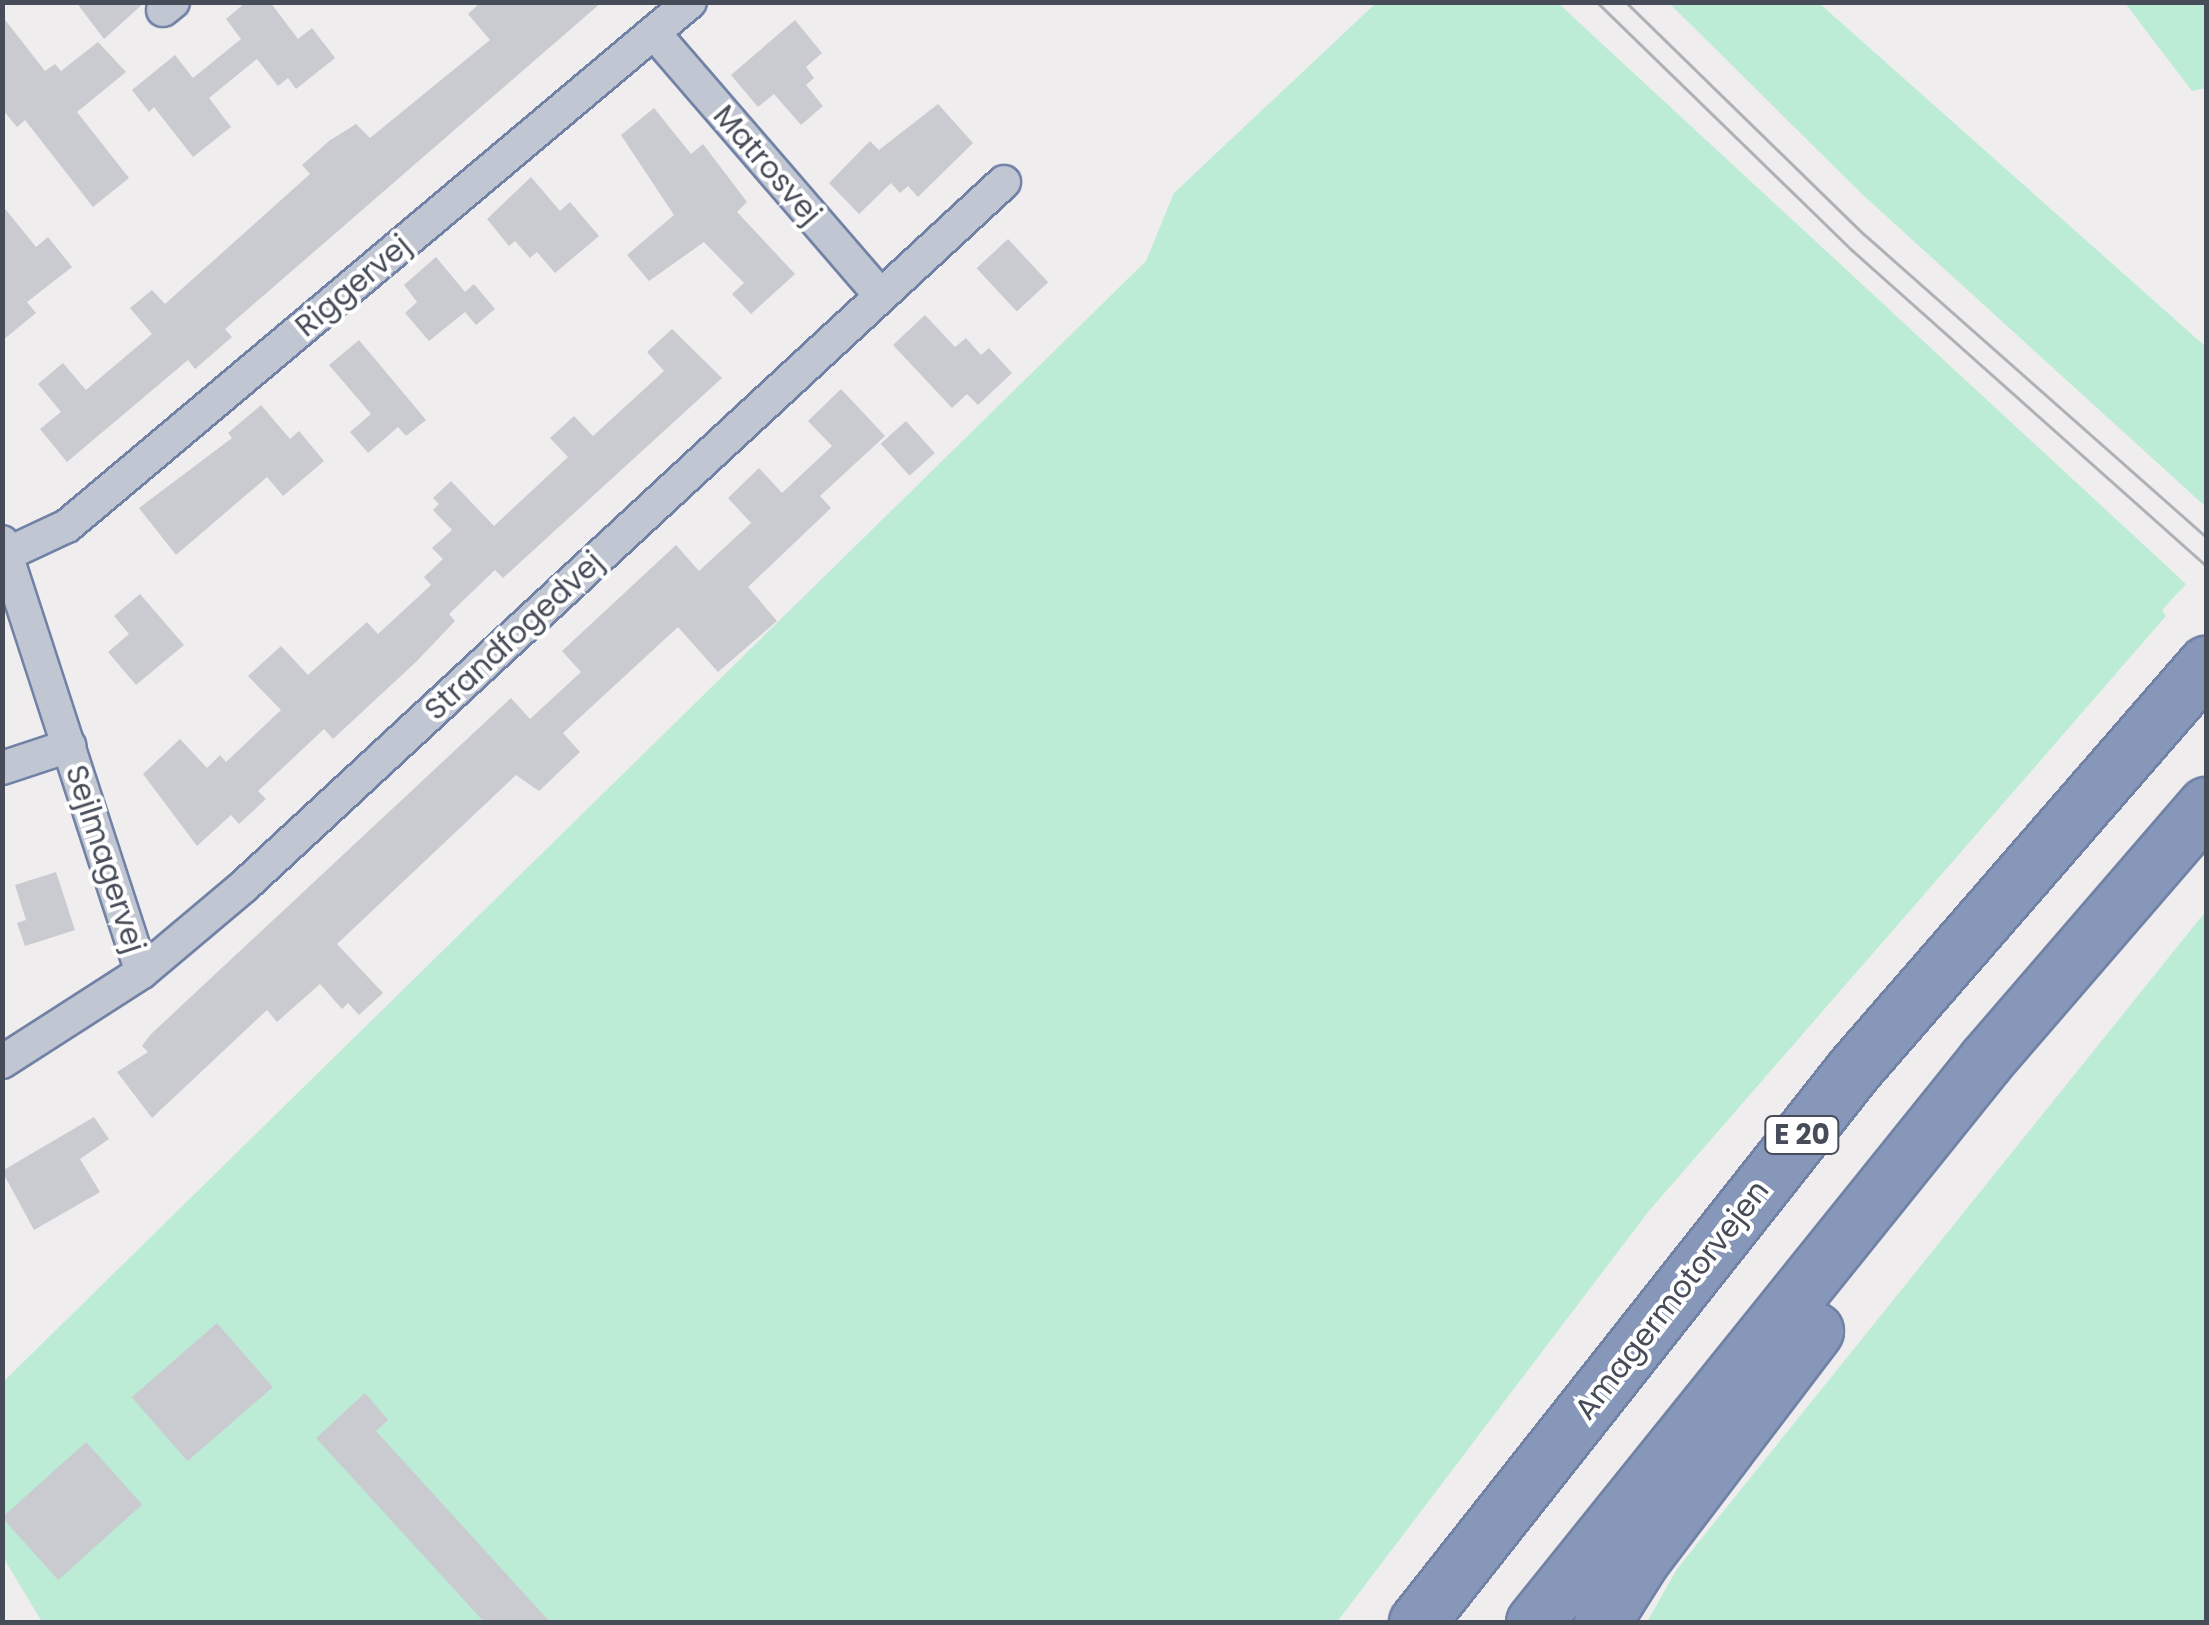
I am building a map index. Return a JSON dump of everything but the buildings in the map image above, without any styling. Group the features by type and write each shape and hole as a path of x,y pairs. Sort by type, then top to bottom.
{"highway":[{"name":"Amagermotorvejen","path":"1417,1622 1854,1069 2206,664"},
{"path":"1534,1622 1986,1060 2206,804"},
{"path":"1602,1622 1640,1560 1901,1218 1986,1060"}],"street":[{"name":"Riggervej","path":"4,548 67,526 690,2"},
{"name":"Matrosvej","path":"654,33 880,296"},
{"name":"Strandfogedvej","path":"2,1062 142,972 258,872 1004,182"},
{"name":"Sejlmagervej","path":"4,548 142,972"},
{"name":"Sejlmagervej","path":"2,768 69,746"}],"green space":[{"path":"1376,3 1558,3 2186,584 2162,610 2166,616 1648,1212 1337,1622 42,1622 3,1557 3,1382 1146,261 1174,193"},
{"path":"1669,3 1819,3 2206,347 2206,507 1863,195"},
{"path":"2125,3 2206,3 2206,88 2192,91"},
{"path":"2206,911 2206,1622 1647,1622 1677,1569"}],"tram line":[{"path":"1597,2 1852,250 2206,565"},
{"path":"1626,2 1864,234 2206,537"}]}
